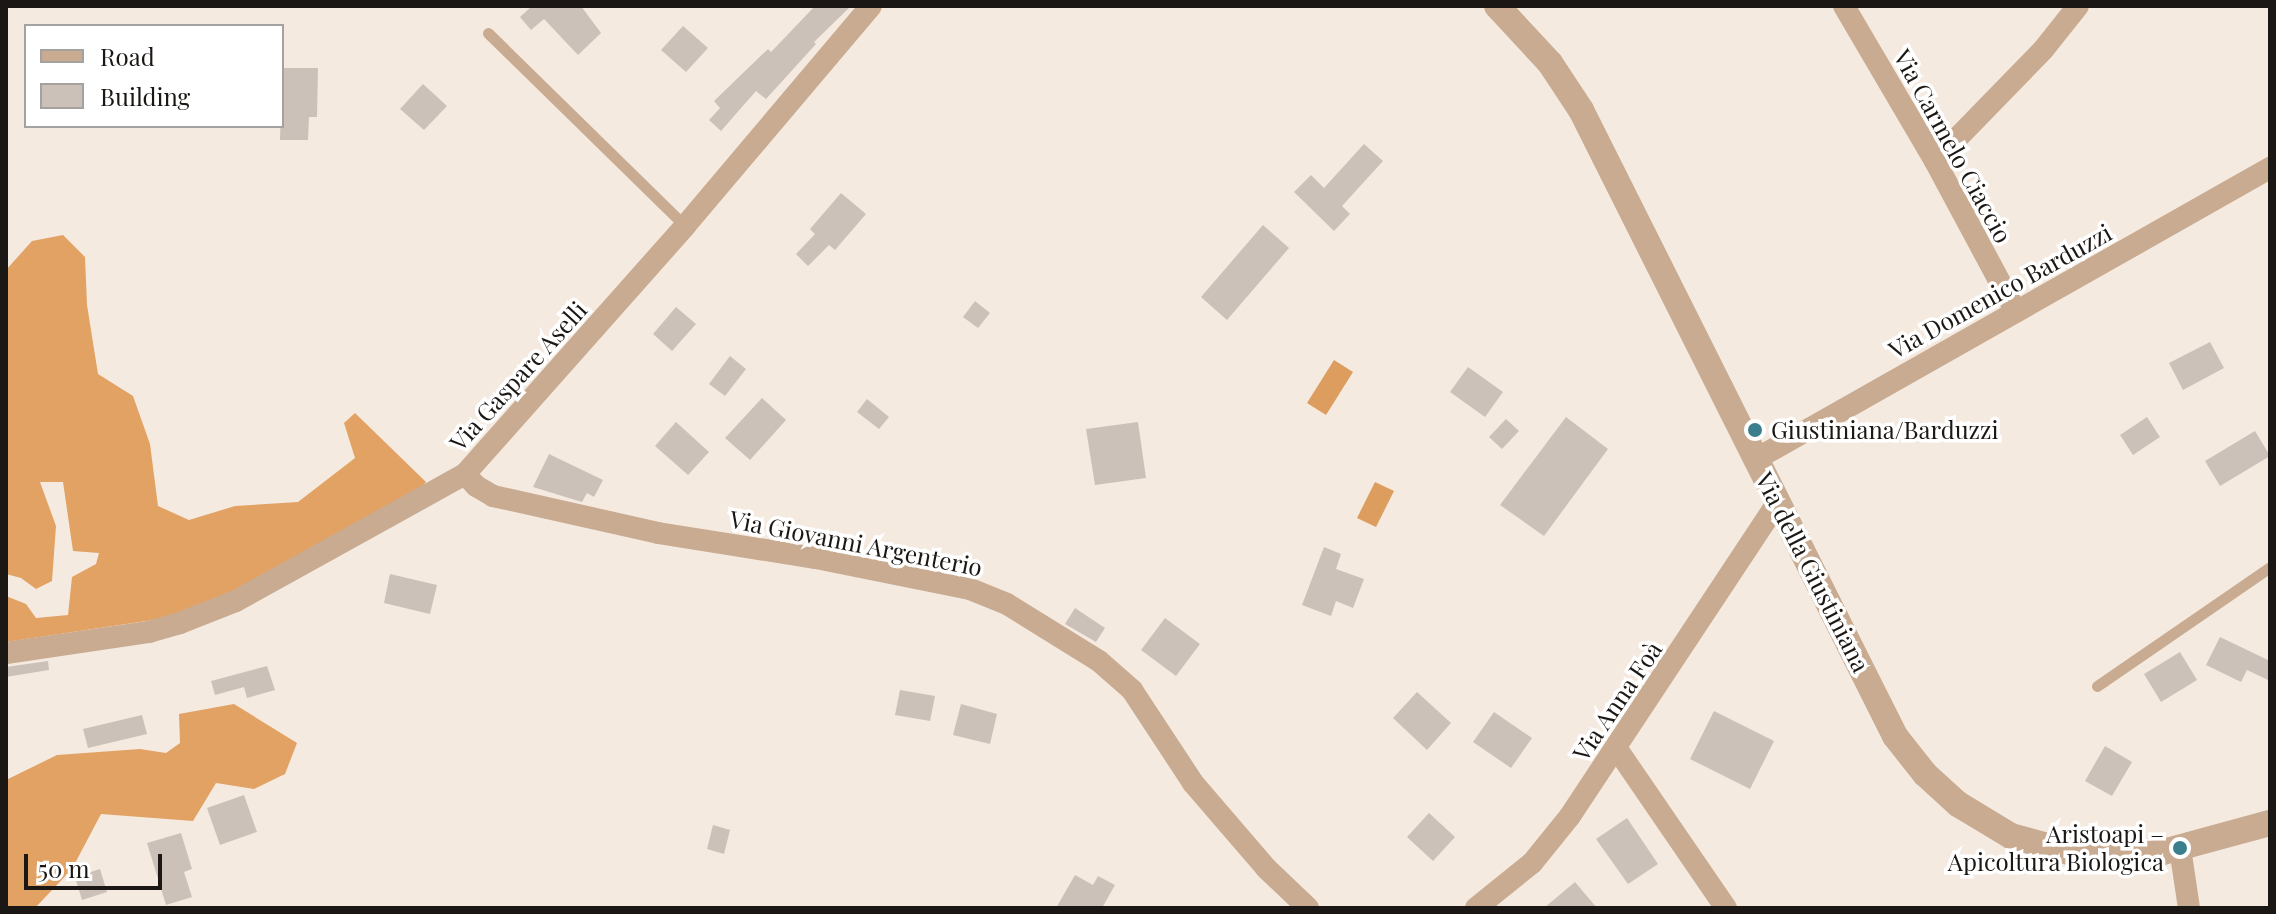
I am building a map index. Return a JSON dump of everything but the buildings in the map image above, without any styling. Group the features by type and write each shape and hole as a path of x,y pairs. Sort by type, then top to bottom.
{"street":[{"name":"Via Gaspare Aselli","path":"6,653 149,632 180,623 236,601 465,474 685,226 871,6"},
{"name":"Via della Giustiniana","path":"1497,6 1550,63 1581,110 1895,736 1941,790 2011,836 2061,852 2132,856 2180,848 2270,823"},
{"name":"Via Carmelo Ciaccio","path":"1844,6 1935,161 2016,312"},
{"path":"1935,161 2043,50 2078,6"},
{"name":"Via Domenico Barduzzi","path":"1756,459 2270,168"},
{"name":"Via Giovanni Argenterio","path":"465,474 480,489 493,496 658,533 816,558 970,589 1007,604 1099,661 1132,690 1193,783 1266,868 1308,908"},
{"name":"Via Anna Foà","path":"1476,908 1532,863 1617,749 1778,502"},
{"path":"1617,749 1726,908"},
{"path":"2180,848 2189,908"}],"lane":[{"path":"488,33 685,226"},
{"path":"2097,686 2270,567"}],"shaded area":[{"path":"63,235 85,257 87,305 98,374 133,396 150,444 158,506 189,520 235,506 298,502 355,458 344,423 355,413 426,482 418,491 337,539 198,609 173,617 6,642 6,596 26,604 36,618 68,615 72,577 96,564 99,553 73,551 63,482 40,482 56,526 52,581 36,589 21,578 6,574 6,270 32,241"},
{"path":"1334,360 1353,372 1326,415 1307,403"},
{"path":"1375,482 1394,491 1376,527 1357,518"},
{"path":"234,704 297,743 285,774 254,789 216,783 193,821 101,814 72,869 35,908 6,908 6,780 57,755 140,749 166,753 180,743 179,714"}],"place":[{"name":"Giustiniana/Barduzzi","path":"1755,430"},
{"name":"Aristoapi – Apicoltura Biologica","path":"2180,848"}]}
